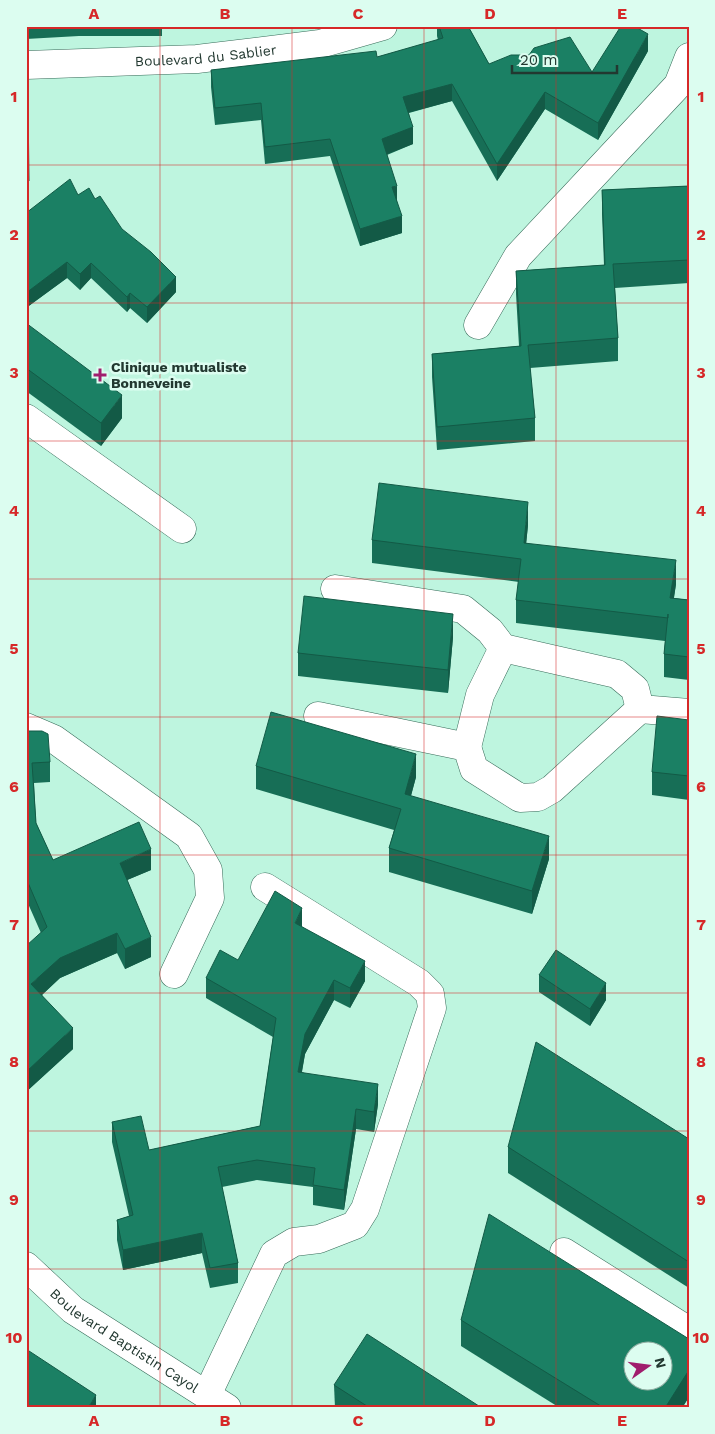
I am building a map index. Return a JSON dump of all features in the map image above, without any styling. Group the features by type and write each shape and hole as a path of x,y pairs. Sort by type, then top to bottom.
{"street":[{"name":"Boulevard du Sablier","path":"26,65 197,59 320,44 383,26"},
{"path":"478,325 518,256 678,85 689,57"},
{"path":"26,418 182,529"},
{"path":"335,589 463,609 490,631 503,648 617,674 635,689 640,709"},
{"path":"503,648 480,695 468,747 474,769 520,798 538,797 552,789 640,709 689,713"},
{"path":"318,716 468,747"},
{"path":"26,727 54,738 189,836 208,870 210,898 174,974"},
{"path":"217,1402 274,1254 294,1242 319,1239 355,1225 365,1209 432,1008 430,994 419,983 265,887"},
{"path":"564,1252 689,1331"},
{"name":"Boulevard Baptistin Cayol","path":"26,1266 73,1310 217,1402"}],"building":[{"path":"439,26 468,26 489,64 511,55 529,55 534,48 570,37 592,72 621,26 634,26 648,34 598,123 545,92 497,164 452,84 403,97 413,127 382,139 397,186 392,187 402,216 360,229 330,139 265,147 261,103 215,108 211,70 376,51 377,57 443,38"},
{"path":"26,103 28,103 29,181 26,181"},
{"path":"70,179 78,195 89,188 95,199 100,196 122,229 151,252 176,277 147,307 130,293 127,297 91,263 80,274 67,262 26,293 26,213"},
{"path":"689,186 689,260 613,264 618,338 528,345 535,418 437,427 432,354 521,346 516,271 605,265 602,190"},
{"path":"26,323 122,395 101,423 26,368"},
{"path":"379,483 528,502 524,543 676,560 670,598 689,600 689,657 664,654 668,618 516,600 521,559 372,540"},
{"path":"304,596 453,614 448,670 298,653"},
{"path":"271,712 416,754 405,794 549,836 532,891 389,848 401,809 256,766"},
{"path":"657,716 689,720 689,776 652,772"},
{"path":"26,731 42,731 48,734 50,762 32,763 36,823 53,860 139,822 151,849 120,863 151,937 125,949 117,933 60,958 31,984 73,1028 26,1072 26,946 47,927 26,878"},
{"path":"275,891 302,908 295,923 365,961 350,988 334,980 305,1034 298,1072 378,1084 374,1112 356,1109 344,1190 313,1185 315,1168 257,1160 218,1167 238,1263 210,1268 202,1233 123,1250 117,1220 133,1215 112,1122 141,1116 149,1150 260,1126 276,1018 206,978 220,950 238,960"},
{"path":"556,950 606,983 590,1009 539,975"},
{"path":"536,1042 689,1139 689,1262 508,1147"},
{"path":"489,1214 689,1339 689,1370 665,1408 604,1408 461,1320"},
{"path":"367,1334 482,1408 370,1408 334,1385"},
{"path":"26,1349 96,1395 88,1408 26,1408"}],"place":[{"name":"Clinique mutualiste Bonneveine","path":"100,375"}]}
